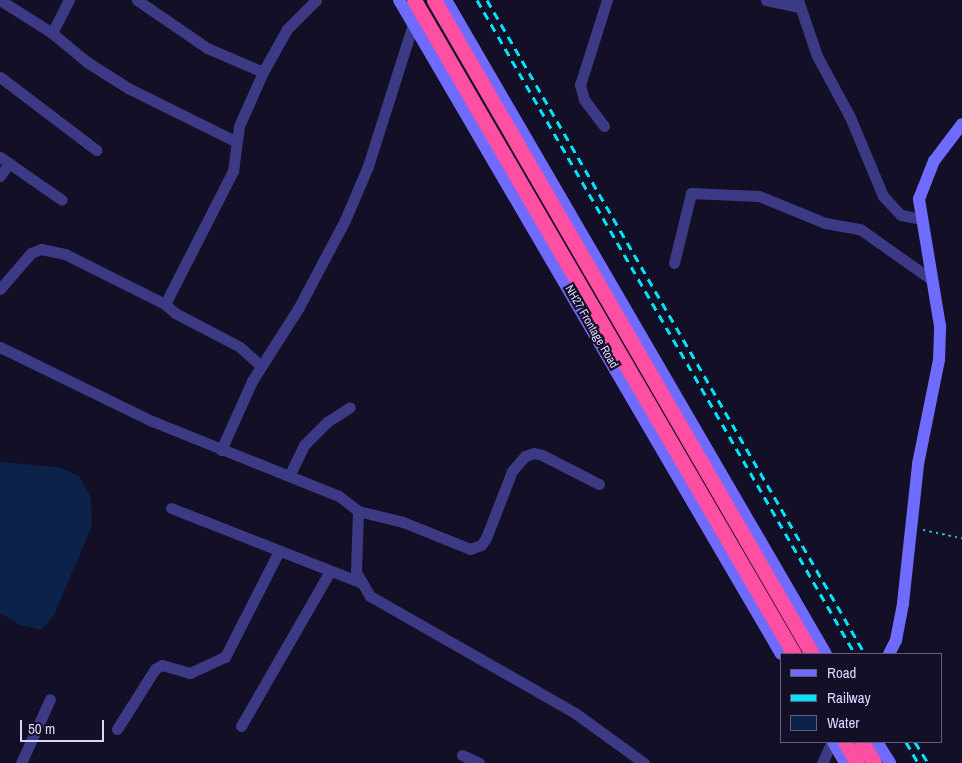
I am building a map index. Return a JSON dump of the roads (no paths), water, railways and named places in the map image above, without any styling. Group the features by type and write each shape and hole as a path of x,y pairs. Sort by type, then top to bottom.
{"highway":[{"path":"414,0 793,653"},
{"path":"434,0 811,653"},
{"path":"846,743 857,763"},
{"path":"863,743 874,763"}],"street":[{"path":"0,0 52,33 86,62 128,88 187,120 235,141"},
{"path":"52,33 69,0"},
{"path":"139,0 207,48 263,72"},
{"path":"165,304 233,171 235,141 263,72 287,29 316,0"},
{"name":"NH27 Frontage Road","path":"399,0 780,653"},
{"path":"446,0 825,653"},
{"path":"604,126 584,99 580,86 607,0"},
{"path":"766,0 799,4 817,56 850,117 882,196 901,215 921,219"},
{"path":"221,450 260,366 303,300 348,212 368,166 413,24"},
{"path":"0,77 96,150"},
{"path":"889,653 900,618 918,464 939,360 940,326 919,198 926,177 962,124"},
{"path":"0,176 4,160 62,200"},
{"path":"674,263 691,193 759,196 825,223 860,229 932,280"},
{"path":"0,289 31,253 41,249 65,254 165,304 175,313 240,347 260,366"},
{"path":"0,347 152,421 221,450 328,490 358,511 403,522 470,549 481,545 486,538 512,471 525,456 534,453 542,455 599,484"},
{"path":"289,476 304,444 327,422 350,407"},
{"path":"171,508 360,582"},
{"path":"358,511 355,559 360,582 370,596 382,605 575,712 644,763"},
{"path":"117,729 155,669 162,665 190,673 225,657 279,551"},
{"path":"241,726 330,571"},
{"path":"21,763 50,699"},
{"path":"822,763 832,743"},
{"path":"833,743 845,763"},
{"path":"879,743 890,763"},
{"path":"462,755 479,763"}],"water":[{"path":"0,462 58,467 79,476 91,498 92,526 54,615 41,630 20,625 0,613"}],"railway":[{"path":"477,0 854,653"},
{"path":"487,0 864,653"},
{"path":"907,743 918,763"},
{"path":"916,743 928,763"}]}
